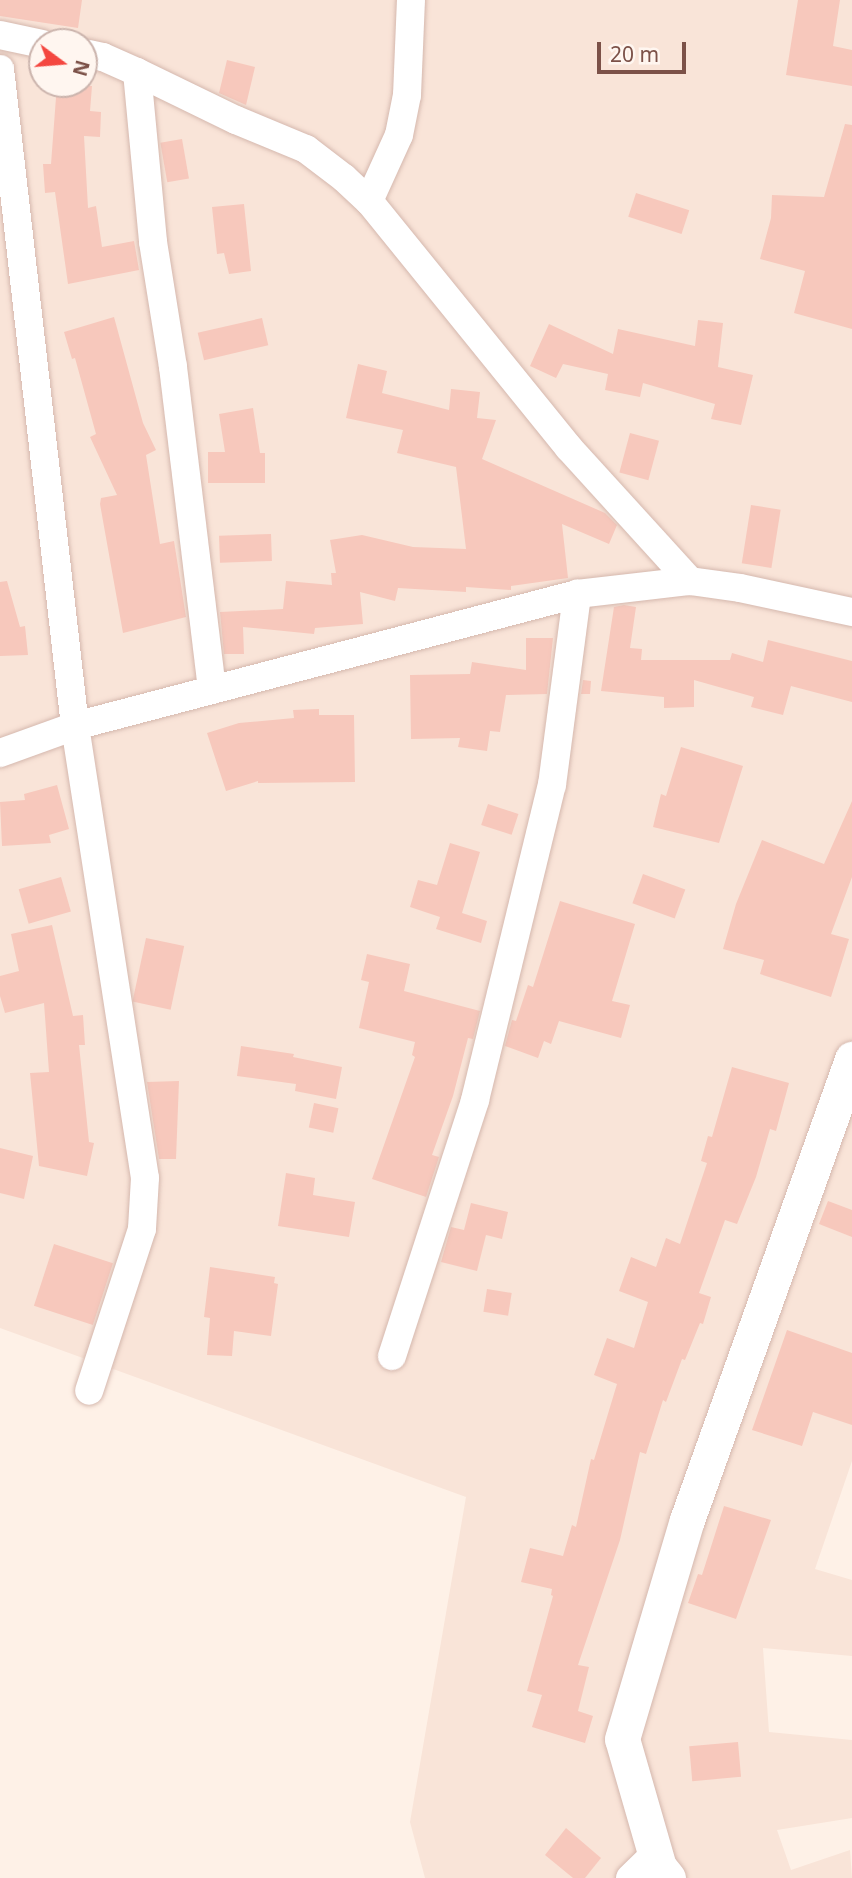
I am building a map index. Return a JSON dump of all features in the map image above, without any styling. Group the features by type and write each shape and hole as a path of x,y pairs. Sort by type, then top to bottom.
{"street":[{"path":"369,201 399,135 407,95 411,0"},
{"path":"0,35 28,41"},
{"path":"98,56 236,120 306,149 369,201 569,448 690,581"},
{"path":"0,69 75,726 145,1178 142,1230 89,1391"},
{"path":"137,72 153,242 173,367 212,690"},
{"path":"0,753 75,726 577,594 690,581 740,587 852,612"},
{"path":"392,1356 475,1100 549,798 577,594"},
{"path":"631,1878 662,1866 622,1739 687,1520 852,1059"}],"shaded area":[{"path":"0,0 852,0 852,1461 815,1569 852,1580 852,1656 763,1648 769,1732 852,1740 852,1818 777,1830 791,1870 850,1850 852,1878 425,1878 410,1822 466,1497 0,1328"}],"building":[{"path":"0,0 82,0 78,28 0,16"},
{"path":"798,0 840,0 833,46 852,50 852,86 786,75"},
{"path":"227,60 255,67 246,105 219,93"},
{"path":"56,98 91,98 90,111 101,112 100,137 84,136 88,208 96,206 102,247 134,241 139,270 68,284 55,192 45,193 43,164 51,164"},
{"path":"845,124 852,125 852,329 794,313 805,271 760,259 771,218 772,195 824,197"},
{"path":"182,139 189,178 167,182 160,143"},
{"path":"636,193 689,210 682,234 628,217"},
{"path":"244,204 251,271 229,274 224,253 217,254 212,207"},
{"path":"114,317 143,423 156,450 146,455 160,544 174,541 186,617 123,633 100,504 101,498 117,495 90,437 96,434 75,358 72,359 64,332"},
{"path":"262,318 268,345 204,360 198,333"},
{"path":"698,320 723,323 718,367 753,375 741,425 711,419 715,404 643,383 640,397 605,390 608,374 563,364 556,378 530,366 549,324 613,354 618,329 695,346"},
{"path":"358,364 387,371 382,393 449,410 451,389 480,392 477,418 496,420 482,459 605,513 617,525 609,544 562,524 568,578 511,586 511,590 466,587 466,592 398,588 395,601 360,592 363,624 315,628 314,634 243,627 244,654 224,654 220,612 283,609 286,581 332,585 331,573 336,573 330,540 362,535 413,547 466,549 456,467 397,453 403,430 346,418"},
{"path":"253,408 260,453 265,453 265,483 208,483 208,452 225,452 219,414"},
{"path":"630,433 659,441 648,480 619,473"},
{"path":"751,505 781,510 771,568 742,563"},
{"path":"271,534 272,561 220,563 219,536"},
{"path":"7,581 20,627 25,626 28,655 0,656 0,582"},
{"path":"614,607 636,607 630,648 642,649 641,660 730,660 732,653 763,662 768,640 852,661 852,702 791,686 783,715 751,707 754,697 694,680 694,707 664,708 664,697 601,691"},
{"path":"526,638 553,638 547,694 506,695 500,732 490,731 487,751 458,747 460,738 411,739 410,675 470,674 472,662 526,670"},
{"path":"583,680 591,681 590,694 581,694"},
{"path":"319,709 319,715 354,715 355,782 258,781 226,791 207,733 239,723 294,718 293,710"},
{"path":"681,747 743,766 719,843 653,827 661,794 666,796"},
{"path":"57,785 69,829 49,835 51,843 2,846 0,802 25,800 24,794"},
{"path":"852,801 852,877 831,934 849,939 831,997 760,974 764,960 723,949 736,904 762,840 824,864"},
{"path":"488,804 518,814 512,835 481,825"},
{"path":"450,843 480,852 462,913 487,921 481,943 436,929 440,917 410,907 418,880 437,885"},
{"path":"643,874 685,889 675,919 632,903"},
{"path":"61,877 71,912 29,924 19,889"},
{"path":"560,901 635,924 612,1001 630,1005 621,1038 559,1021 551,1044 544,1041 538,1058 505,1046 512,1020 516,1021 528,985 533,987"},
{"path":"52,925 73,1016 83,1015 85,1045 79,1045 89,1142 94,1143 87,1176 39,1166 30,1073 49,1072 44,1003 5,1013 0,996 0,976 19,971 11,934"},
{"path":"146,938 184,946 171,1010 132,1002"},
{"path":"367,954 410,964 404,991 480,1011 473,1039 468,1038 453,1096 432,1155 439,1157 426,1197 372,1179 415,1057 412,1055 415,1042 359,1028 369,982 361,980"},
{"path":"241,1046 294,1054 293,1057 342,1067 336,1099 295,1091 296,1084 237,1076"},
{"path":"732,1067 789,1083 776,1131 770,1129 756,1177 737,1224 725,1220 699,1293 711,1297 703,1324 700,1323 685,1360 682,1359 666,1402 663,1400 646,1454 640,1452 620,1540 578,1665 589,1667 578,1711 593,1716 585,1743 532,1727 542,1695 527,1691 553,1596 552,1589 521,1582 530,1548 563,1556 572,1525 576,1527 591,1459 594,1460 617,1384 594,1375 607,1338 634,1348 648,1302 619,1291 631,1257 656,1267 666,1238 680,1244 707,1163 701,1161 708,1136 712,1137"},
{"path":"179,1081 176,1159 159,1159 147,1082"},
{"path":"314,1103 338,1108 333,1133 309,1127"},
{"path":"0,1148 33,1156 24,1199 0,1193"},
{"path":"286,1173 315,1178 313,1195 355,1202 349,1237 278,1226"},
{"path":"828,1201 852,1210 852,1237 819,1224"},
{"path":"471,1203 508,1212 502,1239 486,1235 477,1271 441,1262 451,1227 464,1230"},
{"path":"54,1244 113,1263 93,1325 34,1306"},
{"path":"210,1267 275,1277 274,1283 278,1284 271,1336 234,1331 232,1356 207,1355 210,1318 204,1317"},
{"path":"487,1289 512,1293 508,1316 483,1312"},
{"path":"787,1330 852,1353 852,1425 813,1412 802,1446 752,1430"},
{"path":"724,1506 771,1520 736,1619 688,1603 698,1574 702,1575"},
{"path":"738,1742 741,1777 692,1781 689,1746"},
{"path":"566,1828 601,1858 585,1878 573,1878 545,1855"}]}
